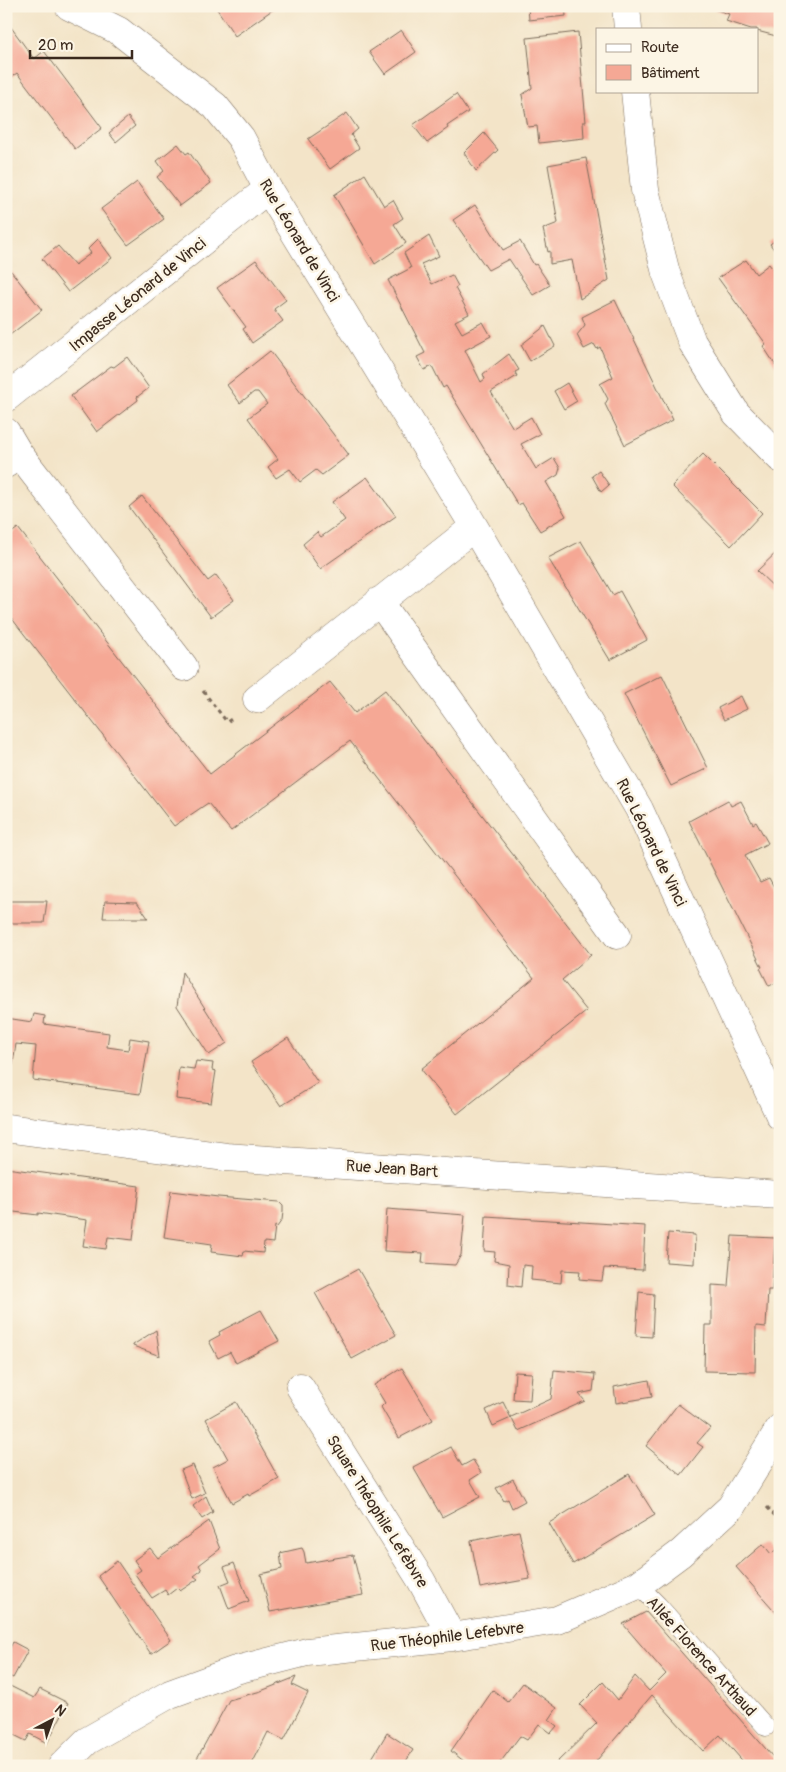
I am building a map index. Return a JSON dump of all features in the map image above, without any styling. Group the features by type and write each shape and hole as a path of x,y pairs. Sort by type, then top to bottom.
{"street":[{"name":"Rue Léonard de Vinci","path":"69,6 120,32 215,106 241,138 268,190 474,528 639,808 780,1116"},
{"path":"626,6 628,28"},
{"path":"635,92 645,190 666,274 692,342 736,413 780,458"},
{"name":"Impasse Léonard de Vinci","path":"6,398 268,190"},
{"path":"11,450 184,667"},
{"path":"257,699 474,528"},
{"path":"379,602 617,935"},
{"name":"Rue Jean Bart","path":"6,1128 226,1157 780,1195"},
{"name":"Square Théophile Lefèbvre","path":"300,1387 421,1580 452,1637"},
{"name":"Rue Théophile Lefebvre","path":"62,1766 87,1741 170,1694 236,1670 307,1652 452,1637 557,1620 638,1585 682,1554 731,1507 780,1428"}],"lane":[{"name":"Allée Florence Arthaud","path":"638,1585 766,1727"}],"path":[{"path":"184,667 228,722 257,699"},
{"path":"762,1502 780,1521"}],"building":[{"path":"215,6 278,6 235,36"},
{"path":"528,6 565,6 566,16 529,20"},
{"path":"712,6 780,6 780,37 758,31 758,28 748,28 726,21 729,14 711,8"},
{"path":"8,23 34,59 44,51 102,128 75,149 17,73 6,81 6,25"},
{"path":"401,30 416,52 385,74 369,52"},
{"path":"578,32 586,122 583,122 584,138 539,143 537,126 528,127 522,95 532,88 527,38"},
{"path":"456,94 468,112 427,143 413,125"},
{"path":"347,113 358,129 351,135 359,148 330,169 308,139"},
{"path":"128,117 135,126 116,142 109,133"},
{"path":"484,133 498,150 476,171 464,153"},
{"path":"178,144 186,154 189,152 211,183 180,206 157,177 164,171 157,161"},
{"path":"586,158 609,280 580,299 572,260 550,264 550,251 548,252 543,229 558,223 548,165"},
{"path":"365,174 384,206 393,200 403,218 394,224 406,243 375,264 334,195"},
{"path":"137,182 164,219 128,245 101,209"},
{"path":"475,205 503,250 520,241 534,265 536,264 550,285 533,295 509,259 488,270 453,220"},
{"path":"429,236 439,256 421,264 432,284 452,275 458,286 455,288 469,314 455,321 462,333 483,322 491,336 465,350 481,382 485,379 483,374 509,354 519,370 515,372 517,376 491,392 513,428 531,417 540,434 521,444 536,469 554,458 560,468 558,475 546,482 566,516 540,531 522,503 518,505 446,386 443,388 432,366 424,370 417,357 425,353 388,280 411,268 404,253"},
{"path":"780,237 780,254 778,255 770,244"},
{"path":"98,239 112,258 68,292 42,259 58,246 75,265 91,253 88,249"},
{"path":"256,260 286,300 274,309 283,321 252,343 243,329 246,327 217,288"},
{"path":"746,260 756,274 769,264 780,279 780,372 763,346 766,344 718,278"},
{"path":"11,271 42,310 6,338 6,275"},
{"path":"615,300 673,420 625,445 605,404 608,399 600,384 613,377 600,347 597,349 594,344 584,349 577,335 585,325 582,317"},
{"path":"545,326 555,346 530,361 521,345"},
{"path":"270,351 349,455 322,475 316,470 300,482 290,469 276,478 268,467 278,459 248,418 267,404 258,392 254,392 240,403 227,385"},
{"path":"127,357 149,388 137,397 138,400 97,432 71,396 111,366 114,367"},
{"path":"567,383 577,401 564,409 554,391"},
{"path":"703,454 762,513 731,546 672,486"},
{"path":"599,471 609,485 601,492 592,476"},
{"path":"367,477 396,516 320,569 303,544 317,532 321,537 345,520 332,502"},
{"path":"142,496 208,581 216,575 234,600 211,617 129,507"},
{"path":"18,528 210,774 330,682 355,713 385,690 591,955 562,980 587,1011 457,1114 421,1069 534,978 350,741 231,831 208,803 174,826 6,611 6,537"},
{"path":"581,541 613,595 620,591 647,640 610,660 548,558"},
{"path":"780,549 780,593 757,571"},
{"path":"662,675 708,768 671,786 624,694"},
{"path":"741,696 747,709 724,720 718,708"},
{"path":"728,800 731,806 741,801 753,824 756,822 768,843 745,855 760,882 769,878 780,898 780,981 769,986 760,968 762,967 689,821"},
{"path":"6,901 47,901 44,923 6,923"},
{"path":"105,901 137,902 148,918 103,918"},
{"path":"182,972 227,1043 209,1055 177,1006"},
{"path":"34,1014 45,1016 44,1024 109,1033 107,1047 128,1050 130,1038 149,1041 140,1094 33,1080 36,1046 16,1044 11,1076 6,1075 6,1018 32,1022"},
{"path":"288,1038 318,1083 281,1106 251,1062"},
{"path":"196,1061 213,1063 212,1070 216,1071 211,1103 176,1099 179,1067 194,1069"},
{"path":"6,1168 139,1186 133,1240 108,1237 106,1249 83,1246 87,1220 38,1213 38,1215 6,1211"},
{"path":"171,1191 279,1202 283,1206 282,1220 277,1227 275,1226 273,1243 264,1242 263,1253 244,1251 243,1256 211,1252 212,1244 164,1237"},
{"path":"387,1209 465,1215 461,1255 455,1265 422,1263 423,1253 384,1251"},
{"path":"486,1216 645,1226 643,1270 604,1268 602,1281 579,1279 580,1271 562,1270 561,1283 531,1280 532,1266 523,1265 521,1287 508,1285 509,1264 494,1261 495,1252 484,1251"},
{"path":"668,1233 695,1235 694,1264 666,1262"},
{"path":"732,1236 775,1238 772,1290 768,1290 766,1327 756,1326 755,1372 704,1371 705,1325 712,1325 712,1285 728,1286"},
{"path":"358,1269 396,1335 352,1359 315,1293"},
{"path":"639,1292 654,1294 652,1337 636,1336"},
{"path":"261,1310 279,1341 236,1363 230,1352 218,1358 209,1341 220,1335 219,1332"},
{"path":"156,1330 160,1356 133,1346 133,1345"},
{"path":"402,1368 433,1420 399,1438 381,1407 385,1403 374,1385"},
{"path":"554,1370 595,1374 593,1391 579,1394 585,1401 518,1431 511,1417 551,1399"},
{"path":"515,1372 532,1373 530,1400 513,1399"},
{"path":"649,1380 652,1397 616,1403 614,1387"},
{"path":"236,1402 279,1479 232,1503 213,1467 228,1459 206,1419"},
{"path":"503,1402 511,1418 493,1426 486,1410"},
{"path":"678,1404 710,1428 697,1443 703,1447 681,1475 646,1446"},
{"path":"451,1447 462,1466 473,1460 481,1473 470,1480 480,1497 442,1517 413,1467"},
{"path":"193,1465 205,1493 192,1499 181,1470"},
{"path":"629,1474 655,1515 573,1564 549,1523"},
{"path":"513,1479 525,1501 512,1508 508,1499 504,1501 496,1488"},
{"path":"206,1496 213,1512 202,1519 193,1506"},
{"path":"209,1521 220,1549 199,1565 202,1570 194,1576 198,1579 180,1591 177,1588 168,1595 165,1590 152,1598 135,1574 141,1570 134,1560 150,1548 158,1558"},
{"path":"519,1531 530,1579 480,1588 471,1541"},
{"path":"763,1544 771,1554 780,1546 780,1617 736,1567"},
{"path":"302,1548 306,1563 353,1555 363,1595 270,1612 261,1574 282,1569 280,1553"},
{"path":"117,1561 171,1640 151,1654 98,1576"},
{"path":"234,1563 249,1601 229,1609 220,1585 230,1581 224,1567"},
{"path":"646,1612 780,1766 747,1766 720,1735 703,1751 652,1695 592,1766 559,1766 556,1763 597,1723 580,1705 603,1682 618,1700 635,1676 649,1691 666,1674 623,1624"},
{"path":"13,1642 28,1650 13,1678 9,1676 6,1683 6,1655"},
{"path":"296,1677 292,1685 308,1693 284,1740 268,1732 251,1766 202,1766 195,1762 229,1700 261,1691"},
{"path":"523,1683 557,1708 549,1720 557,1726 551,1733 539,1724 527,1740 520,1736 499,1764 502,1766 470,1766 451,1751 493,1690 508,1702"},
{"path":"6,1684 34,1698 40,1689 68,1703 47,1743 30,1734 26,1741 6,1731"},
{"path":"387,1733 413,1750 403,1766 381,1766 371,1760"}]}
